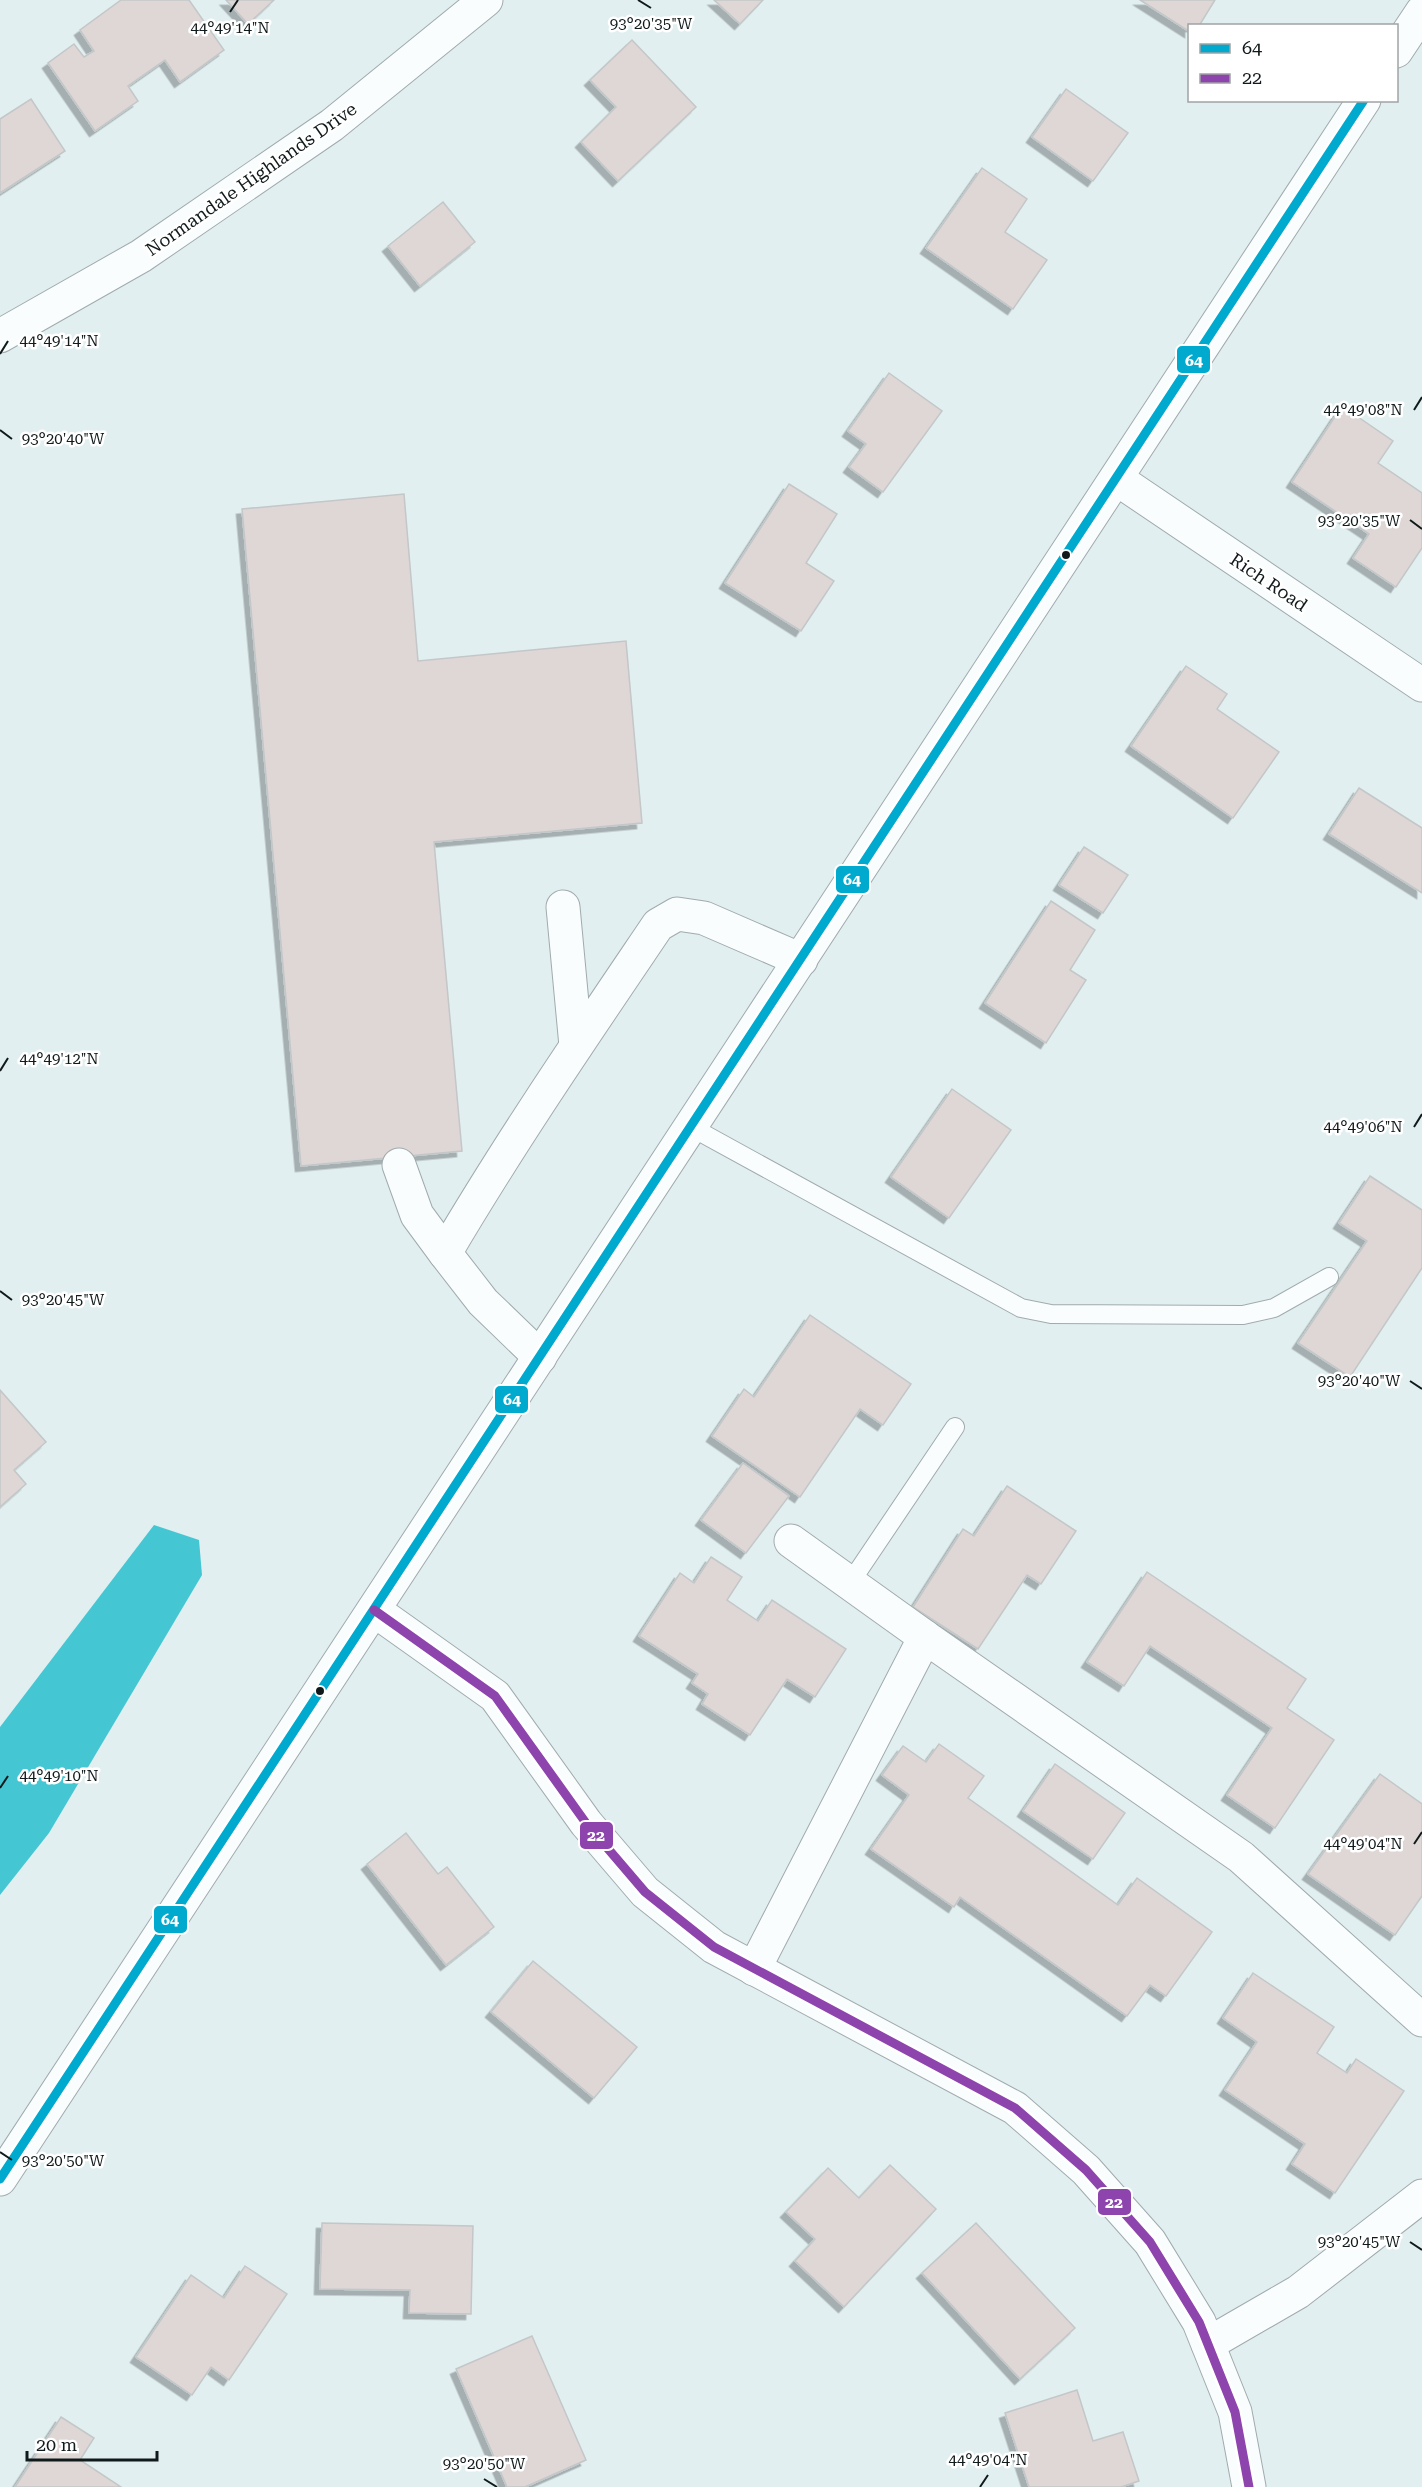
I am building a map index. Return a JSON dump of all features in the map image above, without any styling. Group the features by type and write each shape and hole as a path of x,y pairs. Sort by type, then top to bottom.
{"street":[{"name":"Normandale Highlands Drive","path":"0,336 141,256 332,125 486,0"},
{"path":"1398,48 1422,12"},
{"path":"0,2179 1363,102"},
{"name":"Rich Road","path":"1117,479 1422,684"},
{"path":"563,907 576,1046"},
{"path":"445,1253 483,1189 658,925 677,914 704,918 801,960"},
{"path":"399,1165 417,1215 483,1302 540,1357"},
{"path":"790,1541 1241,1857 1422,2020"},
{"path":"374,1610 495,1696 586,1823 645,1892 714,1947 1015,2108 1086,2170 1150,2242 1199,2322 1235,2412 1249,2487"},
{"path":"754,1970 925,1637"},
{"path":"1208,2344 1299,2292 1422,2196"}],"lane":[{"path":"691,1127 1021,1308 1051,1314 1243,1315 1274,1308 1329,1277"},
{"path":"850,1583 955,1427"}],"water":[{"path":"154,1525 199,1540 202,1575 49,1833 0,1895 0,1727"}],"building":[{"path":"121,0 189,0 224,50 180,82 165,60 128,86 138,101 95,131 48,63 74,44 84,57 94,51 80,30"},
{"path":"226,0 274,0 248,24"},
{"path":"714,0 763,0 740,24"},
{"path":"1140,0 1215,0 1200,24 1188,24 1188,31"},
{"path":"632,40 696,107 618,181 581,142 616,107 590,80"},
{"path":"1066,89 1128,133 1093,181 1032,137"},
{"path":"31,99 65,151 0,193 0,119"},
{"path":"982,168 1027,199 1005,232 1047,260 1013,309 926,248"},
{"path":"443,202 475,242 420,286 388,246"},
{"path":"889,373 942,411 883,492 849,467 866,444 848,431"},
{"path":"1342,406 1393,441 1378,463 1422,493 1422,548 1396,587 1353,558 1369,534 1292,482"},
{"path":"789,484 837,514 806,563 834,581 801,631 725,583"},
{"path":"404,494 418,661 626,641 642,823 434,842 462,1151 301,1166 242,509"},
{"path":"1186,666 1227,694 1217,709 1279,752 1233,818 1131,746"},
{"path":"1359,788 1422,828 1422,893 1329,834"},
{"path":"1084,847 1128,875 1103,913 1059,885"},
{"path":"1051,901 1095,930 1070,970 1086,980 1046,1043 985,1003"},
{"path":"952,1089 1011,1130 949,1218 891,1177"},
{"path":"1370,1176 1422,1210 1422,1268 1350,1377 1298,1343 1367,1241 1339,1223"},
{"path":"810,1315 911,1384 883,1425 860,1409 800,1497 712,1436 744,1389 754,1397"},
{"path":"0,1390 46,1442 14,1470 26,1484 0,1507"},
{"path":"743,1463 789,1496 746,1553 701,1520"},
{"path":"1007,1486 1076,1531 1041,1584 1027,1575 978,1649 913,1607 963,1529 974,1536"},
{"path":"711,1557 742,1577 727,1600 758,1621 772,1600 846,1649 815,1697 787,1679 750,1735 702,1704 708,1694 692,1683 698,1674 639,1636 680,1573 694,1583"},
{"path":"1147,1572 1306,1679 1287,1708 1334,1740 1275,1828 1227,1795 1272,1728 1150,1646 1124,1686 1087,1662"},
{"path":"939,1744 984,1776 968,1798 1118,1905 1137,1878 1212,1932 1166,1996 1150,1985 1127,2016 960,1897 954,1907 871,1849 909,1795 882,1775 903,1746 926,1762"},
{"path":"1055,1764 1125,1813 1093,1859 1023,1811"},
{"path":"1380,1774 1422,1804 1422,1896 1395,1935 1308,1874"},
{"path":"406,1833 438,1874 447,1867 494,1927 446,1965 367,1864"},
{"path":"533,1961 637,2047 594,2098 491,2012"},
{"path":"1253,1973 1334,2027 1317,2053 1347,2073 1356,2059 1404,2091 1335,2193 1292,2164 1305,2144 1225,2090 1257,2042 1223,2018"},
{"path":"890,2165 936,2209 844,2307 795,2261 815,2239 786,2212 828,2168 859,2198"},
{"path":"322,2223 473,2226 471,2314 409,2313 410,2290 320,2289"},
{"path":"976,2223 1075,2328 1020,2379 922,2273"},
{"path":"245,2266 287,2294 229,2380 211,2367 192,2395 136,2357 191,2275 224,2298"},
{"path":"532,2336 586,2460 525,2487 507,2487 456,2369"},
{"path":"1077,2390 1093,2441 1123,2432 1139,2481 1121,2487 1029,2487 1005,2413"},
{"path":"61,2417 94,2438 80,2460 121,2487 15,2487"}],"transit line":[{"name":"64","path":"0,2179 1363,102"},
{"name":"22","path":"374,1610 495,1696 586,1823 645,1892 714,1947 1015,2108 1086,2170 1150,2242 1199,2322 1235,2412 1249,2487"}]}
